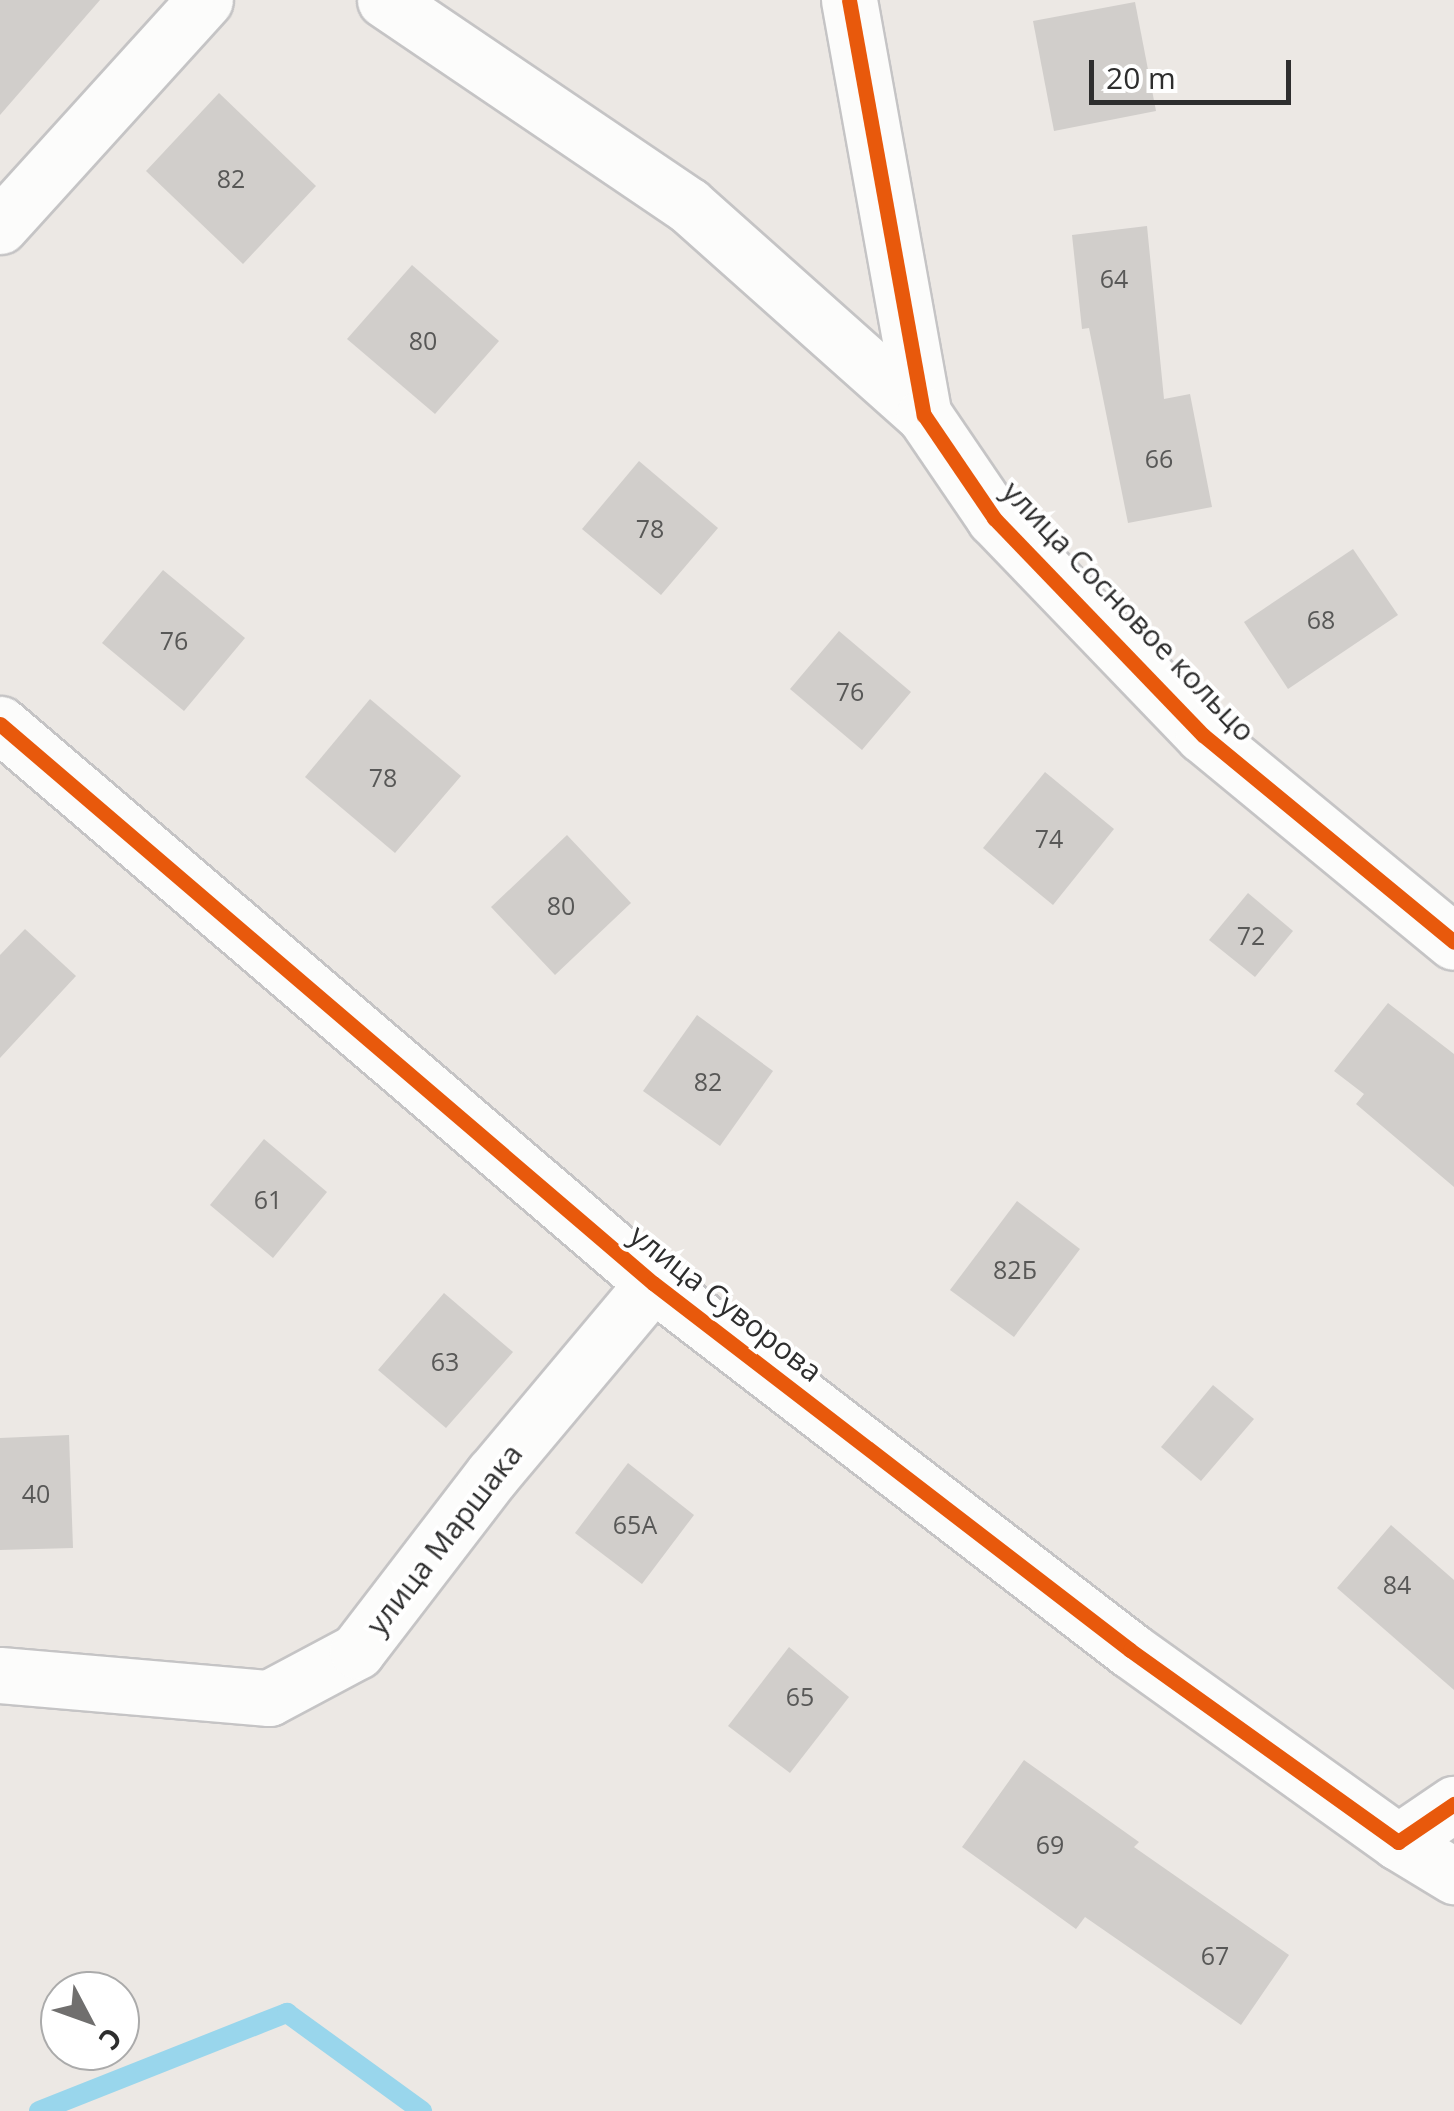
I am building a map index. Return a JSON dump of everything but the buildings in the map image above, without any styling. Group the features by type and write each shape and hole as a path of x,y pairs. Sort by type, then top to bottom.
{"street":[{"path":"0,226 205,0"},
{"name":"улица Сосновое кольцо","path":"385,0 688,205 924,415 994,518 1203,735 1454,942"},
{"name":"улица Сосновое кольцо","path":"849,0 924,415"},
{"name":"улица Суворова","path":"0,724 653,1283 1130,1650 1398,1842 1454,1876"},
{"name":"улица Маршака","path":"0,1675 270,1698 357,1651 493,1474 653,1283"},
{"path":"1398,1842 1454,1804"}],"waterway":[{"path":"39,2111 287,2013 422,2111"}],"cycle path":[{"path":"849,0 924,415 994,518 1203,735 1454,942"},
{"path":"0,724 653,1283 1130,1650 1398,1842 1454,1804"}]}
